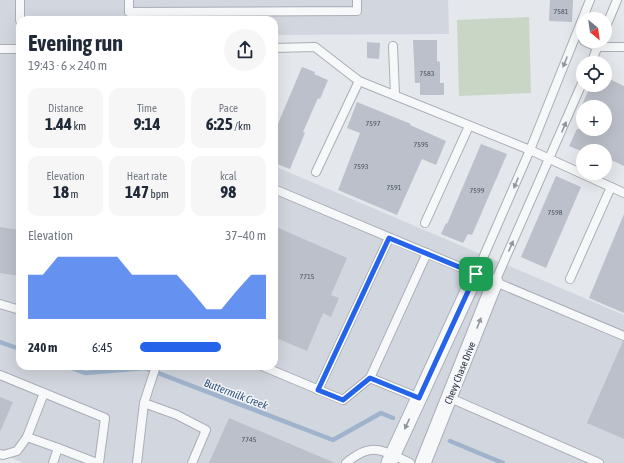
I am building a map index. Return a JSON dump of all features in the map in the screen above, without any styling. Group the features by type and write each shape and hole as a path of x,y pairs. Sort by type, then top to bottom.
{"street":[{"path":"390,459 476,274"},
{"name":"Chevy Chase Drive","path":"423,463 496,282"}],"lane":[{"path":"20,0 20,16"},
{"path":"130,0 129,12 357,11 358,0"},
{"path":"587,12 590,0"},
{"path":"612,12 617,0"},
{"path":"393,46 395,95"},
{"path":"612,46 624,47"},
{"path":"278,48 315,48 359,81 530,150 624,193"},
{"path":"476,274 530,150 577,48"},
{"path":"0,49 16,49"},
{"path":"316,172 359,81"},
{"path":"496,282 578,92"},
{"path":"425,223 469,126"},
{"path":"570,280 611,187"},
{"path":"278,191 624,336"},
{"path":"318,390 389,238"},
{"path":"271,370 343,400 370,378 427,254"},
{"path":"0,304 16,309"},
{"path":"137,463 144,403 155,370"},
{"path":"0,375 105,418 98,463 26,437"},
{"path":"370,378 419,398"},
{"path":"0,454 3,455 17,452 26,437 44,393"},
{"path":"450,398 599,463"},
{"path":"144,403 177,415 206,430 192,463"},
{"path":"53,463 58,448"},
{"path":"346,463 363,450 379,449 390,459 410,463"}],"shaded area":[{"path":"0,0 448,0 449,34 278,35 278,16 16,16 16,370 278,370 278,168 624,315 624,463 23,463 0,453"}],"green space":[{"path":"529,17 531,93 459,96 457,20"}],"building":[{"path":"550,0 573,0 572,22 549,21"},
{"path":"413,40 437,40 437,61 440,62 440,83 444,83 444,95 420,95 420,83 415,83"},
{"path":"367,42 380,43 379,59 367,58"},
{"path":"302,67 315,72 314,74 328,80 320,99 318,98 303,132 305,133 290,169 278,164 278,124"},
{"path":"612,80 624,86 624,166 612,160 612,144 576,144 576,149 569,146 576,131 576,136 612,136 612,100 584,100 588,92 612,92"},
{"path":"357,102 411,124 410,125 446,141 436,165 422,159 397,215 338,190 360,133 347,128"},
{"path":"481,144 507,154 472,235 468,234 463,243 441,234 446,223 447,224"},
{"path":"556,176 581,187 546,268 521,257"},
{"path":"624,214 624,313 589,298"},
{"path":"0,227 16,229 16,275 0,273"},
{"path":"278,228 347,258 331,295 339,298 331,317 323,313 307,351 278,339"},
{"path":"624,341 624,439 587,423"},
{"path":"0,397 13,402 0,432"},
{"path":"229,418 335,463 209,463"}],"waterway":[{"name":"Buttermilk Creek","path":"0,342 16,348"},
{"name":"Buttermilk Creek","path":"77,370 85,373 121,370"},
{"name":"Buttermilk Creek","path":"150,370 333,440 381,413 393,418"},
{"name":"Buttermilk Creek","path":"450,441 503,463"}],"route":[{"path":"389,238 476,274 419,398 370,378 343,400 318,390 389,238"}]}
